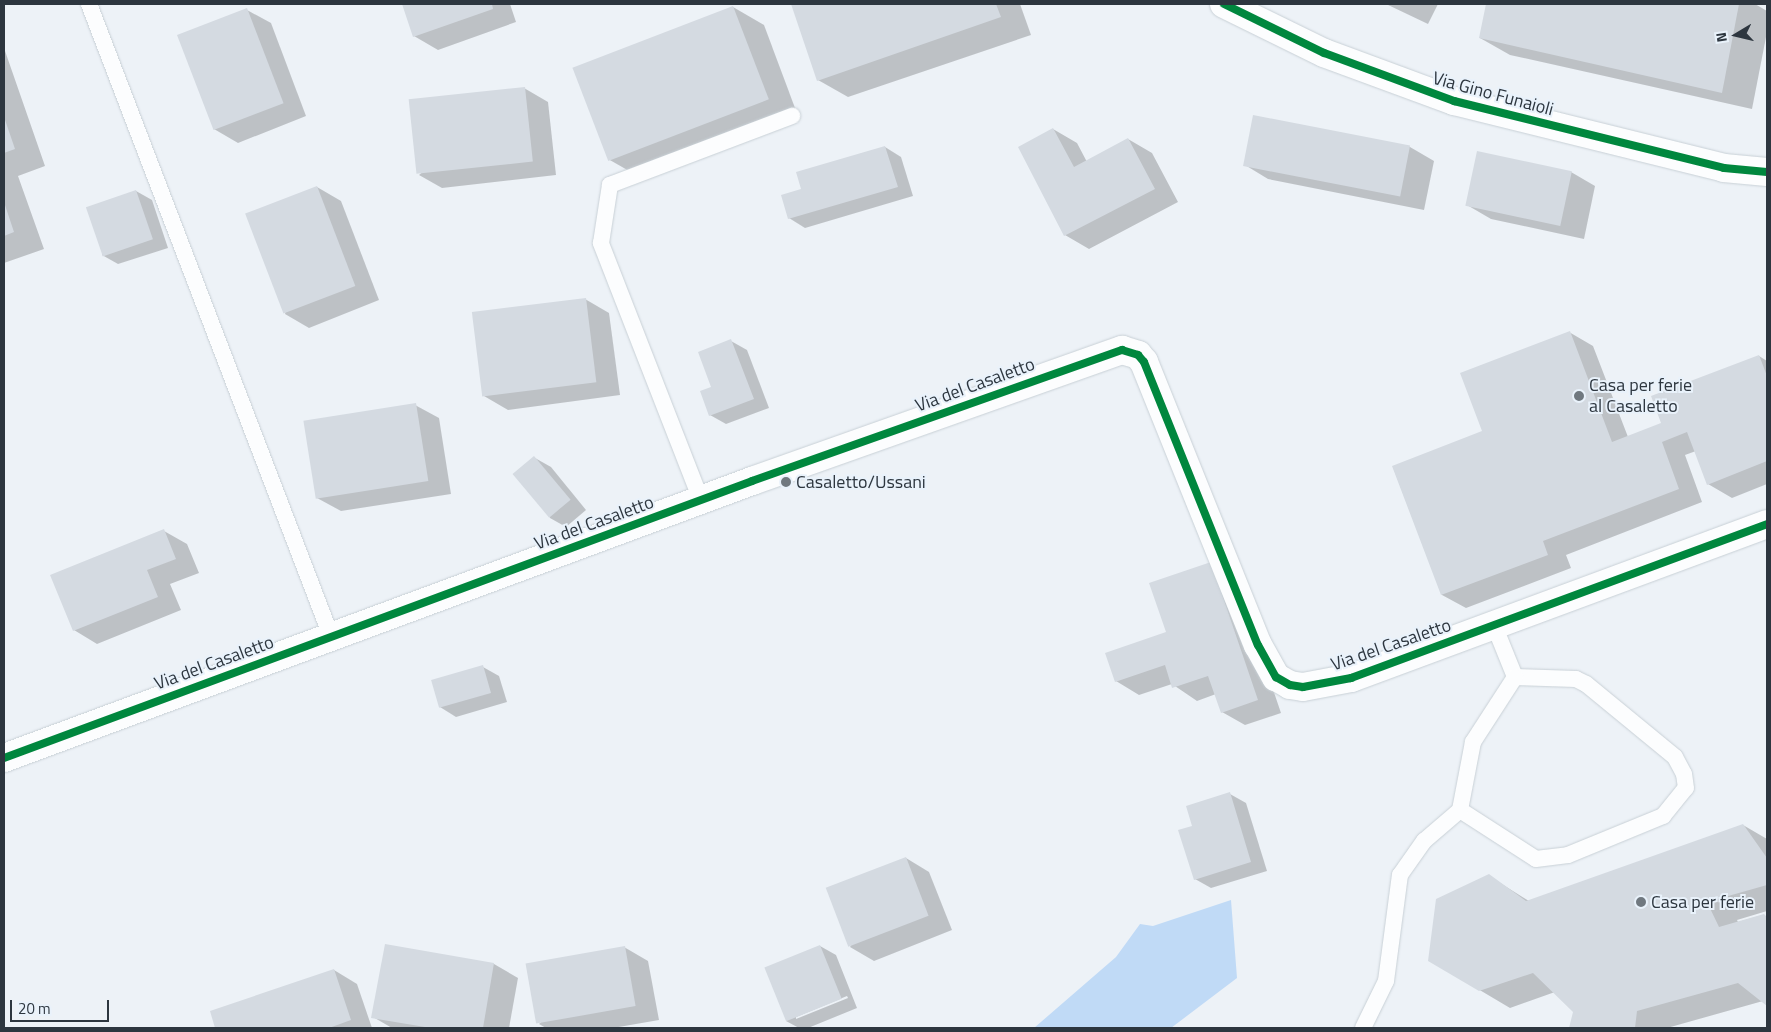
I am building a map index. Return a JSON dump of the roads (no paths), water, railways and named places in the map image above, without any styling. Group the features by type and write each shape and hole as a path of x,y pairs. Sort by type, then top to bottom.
{"street":[{"name":"Via Gino Funaioli","path":"1224,4 1324,53 1454,101 1724,168 1767,172"},
{"name":"Via del Casaletto","path":"4,758 701,500 1094,358 1122,350 1130,350 1138,355 1148,372 1258,645 1276,677 1290,685 1303,687 1351,678 1767,524"}],"lane":[{"path":"89,4 331,636"},
{"path":"701,500 601,243 610,185 792,116"},
{"path":"1494,625 1515,678"},
{"path":"1364,1028 1386,981 1400,875 1424,841 1460,810 1473,742 1515,678"},
{"path":"1460,810 1536,859 1568,855 1663,816 1686,788 1684,774 1675,758 1586,684 1576,679 1515,678"}],"place":[{"name":"Casa per ferie al Casaletto","path":"1579,396"},
{"name":"Casaletto/Ussani","path":"786,482"},
{"name":"Casa per ferie","path":"1641,902"}]}
